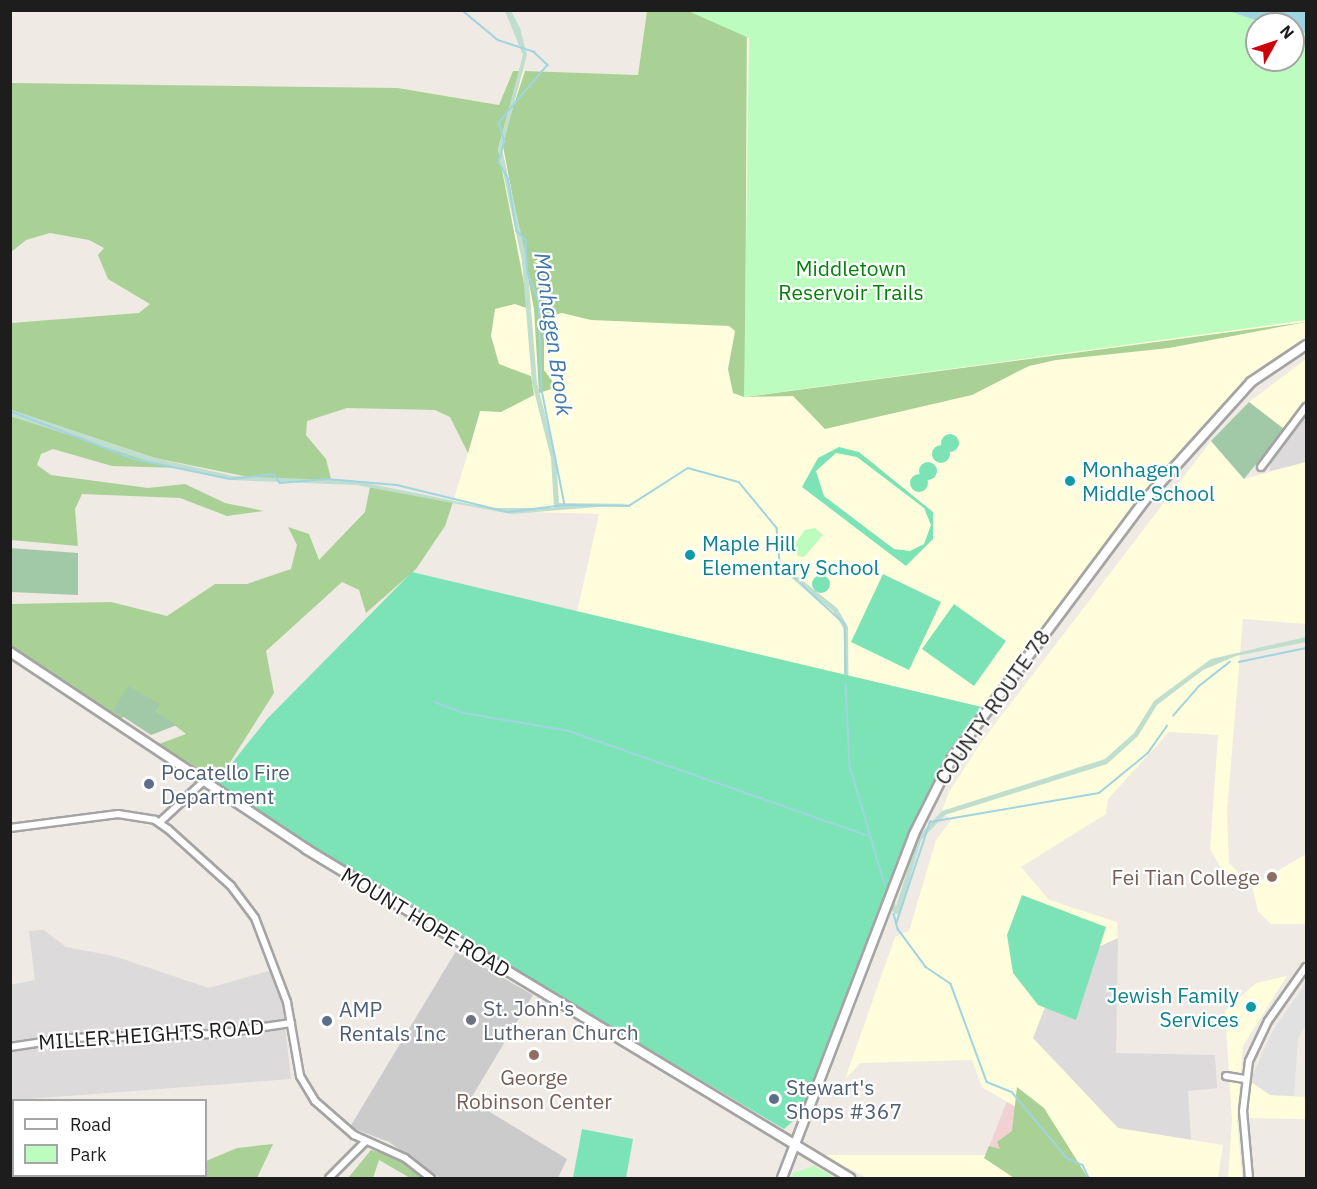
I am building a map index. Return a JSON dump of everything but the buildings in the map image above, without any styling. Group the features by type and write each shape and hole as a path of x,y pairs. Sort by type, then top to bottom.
{"street":[{"name":"COUNTY ROUTE 78","path":"782,1179 914,834 952,758 1144,501 1251,382 1306,345"},
{"path":"1262,467 1306,407"},
{"name":"MOUNT HOPE ROAD","path":"10,652 306,849 850,1179"},
{"path":"160,822 204,781"},
{"path":"10,828 118,814 160,822 231,886 255,918 274,959 291,1023 297,1066 310,1093 336,1121 366,1141 405,1158 431,1179"},
{"path":"1249,1179 1245,1079 1260,1035 1306,967"},
{"name":"MILLER HEIGHTS ROAD","path":"10,1047 69,1038 216,1034 291,1023"},
{"path":"1226,1076 1245,1079"},
{"path":"329,1179 366,1141"}],"shaded area":[{"path":"647,11 749,38 744,397 1306,320 1306,337 1261,367 1187,442 986,708 577,612 599,514 499,511 453,502 484,400 398,88 499,105 513,71 638,75"},
{"path":"1306,359 1306,398 1284,429 1249,402"},
{"path":"1306,411 1306,462 1270,471 1271,459"},
{"path":"1211,441 1244,479 1306,462 1306,624 1243,619 1227,812 1229,863 1241,875 1229,881 1210,849 1218,735 1169,732 1108,799 1106,814 1021,867 1049,900 1117,922 1118,938 1062,963 1033,1038 1118,1128 1223,1145 1218,1178 867,1178 823,1155 1029,1155 1021,1110 982,1087 972,1060 861,1063 845,1079 895,937 909,931 936,840 952,819 941,813 949,792 982,741"},
{"name":"Fei Tian College","path":"1306,854 1306,924 1271,924 1258,911 1252,886"},
{"path":"44,930 66,947 114,956 209,988 272,970 283,1009 291,1079 12,1099 11,1107 10,985 35,980 29,931"},
{"path":"1118,938 1116,1053 1215,1055 1217,1088 1188,1091 1191,1140 1118,1128 1032,1038 1062,963"},
{"name":"St. John's Lutheran Church","path":"456,951 533,995 470,1100 567,1159 558,1178 440,1178 389,1142 350,1127"},
{"path":"1287,976 1243,1046 1237,1118 1242,1178 1228,1178 1232,1120 1225,1011 1256,983"},
{"path":"1306,983 1306,1025 1298,1038 1294,1096 1270,1095 1250,1081 1273,1030"},
{"path":"1250,1081 1270,1095 1306,1097 1306,1119 1248,1118"},
{"path":"1007,1101 1021,1110 1029,1156 986,1155"}],"green space":[{"path":"505,11 511,11 520,28 527,55 502,149 527,260 537,383 556,457 559,503 634,504 512,514 356,485 232,480 153,463 11,416 11,410 155,458 233,476 356,481 489,508 554,508 551,458 532,383 522,261 498,149 523,55"},
{"path":"647,11 747,11 745,397 733,393 728,369 735,331 729,326 591,320 562,313 551,316 544,327 544,370 557,387 539,393 534,309 502,141 525,71 638,75"},
{"name":"Middletown Reservoir Trails","path":"688,11 1306,11 1306,320 744,397 749,38"},
{"path":"513,71 520,71 498,149 529,309 515,304 495,309 491,336 499,364 531,376 534,395 501,412 480,411 468,453 450,417 435,410 347,408 307,421 306,435 326,459 331,479 259,479 155,458 11,410 11,323 139,313 150,304 108,279 98,255 104,248 89,240 50,233 26,240 11,252 11,83 398,88 499,105"},
{"path":"1306,322 1169,348 1056,360 1029,366 972,395 825,429 793,396 745,397"},
{"path":"1249,402 1284,429 1244,479 1211,441"},
{"path":"10,416 182,468 112,466 53,449 41,454 37,465 51,475 148,488 185,484 225,503 264,511 227,516 180,498 82,494 75,509 78,546 11,540"},
{"path":"950,434 956,437 959,443 956,449 950,452 944,449 941,443 944,437"},
{"path":"941,445 947,448 950,454 947,460 941,463 935,460 932,454 935,448"},
{"path":"839,447 859,452 933,512 933,539 906,566 802,487 818,458","holes":["836,453 857,457 924,508 931,525 924,544 910,551 894,549 824,496 816,471"]},
{"path":"928,462 934,465 937,471 934,477 928,480 922,477 919,471 922,465"},
{"path":"919,474 925,477 928,483 925,489 919,492 913,489 910,483 913,477"},
{"path":"370,487 453,502 445,526 416,569 366,613 359,590 342,582 266,651 274,693 222,775 345,833 354,874 159,744 186,734 137,696 121,720 11,649 11,604 111,602 167,616 215,584 247,584 291,569 297,545 288,527 309,534 319,560 365,512"},
{"path":"815,528 823,535 804,557 798,556 792,547 805,530"},
{"path":"10,548 78,553 78,595 11,592"},
{"path":"778,561 837,608 848,627 849,747 896,907 917,838 942,811 1105,759 1134,733 1154,701 1211,659 1306,637 1306,642 1236,656 1203,670 1157,705 1138,736 1107,764 945,815 921,840 900,913 894,914 883,891 844,747 844,629 833,611 779,568"},
{"path":"412,572 986,708 928,802 807,1109 784,1129 354,874 217,782 267,719"},
{"path":"883,574 941,602 909,670 851,642"},
{"path":"821,575 827,578 830,584 827,590 821,593 815,590 812,584 815,578"},
{"path":"954,604 1006,641 974,686 922,649"},
{"path":"128,686 160,704 156,711 177,725 151,735 113,710"},
{"path":"1022,895 1106,927 1076,1020 1038,1005 1013,973 1007,935"},
{"path":"1017,1087 1044,1108 1088,1178 1014,1178 984,1158 989,1146 1000,1149 997,1142 1012,1131"},
{"path":"10,1107 12,1177 135,1178 11,1178"},
{"path":"582,1129 633,1139 626,1178 573,1178"},
{"path":"273,1144 257,1178 62,1178 207,1177 207,1161 237,1148"},
{"path":"371,1150 397,1157 426,1178 410,1178 379,1160 373,1178 348,1178"},
{"path":"814,1166 836,1178 790,1178 793,1173"}],"water":[{"path":"1229,11 1306,11 1306,33 1305,12 1245,12 1245,16"}],"waterway":[{"name":"Monhagen Brook","path":"462,10 498,40 534,52 548,65 499,123 505,141 499,162 508,178 517,231 526,240 528,273 539,301 542,390 565,505 629,506 688,468 739,482 777,528 780,565 796,579"},
{"path":"10,411 134,459 231,479 274,474 280,483 326,479 397,485 508,512 565,505"},
{"name":"Monhagen Brook","path":"801,584 845,624 846,673"},
{"path":"1239,662 1306,648"},
{"path":"1173,716 1199,686 1230,662"},
{"name":"Monhagen Brook","path":"846,684 850,766 885,884"},
{"path":"435,702 464,713 569,731 868,836"},
{"path":"896,924 930,822 1099,793 1148,753 1167,726"},
{"name":"Monhagen Brook","path":"894,914 898,929 926,967 951,984 987,1082 1012,1092 1067,1158 1083,1165 1089,1178"}],"place":[{"name":"Monhagen Middle School","path":"1070,481"},
{"name":"Maple Hill Elementary School","path":"690,555"},
{"name":"Pocatello Fire Department","path":"149,784"},
{"name":"Fei Tian College","path":"1272,877"},
{"name":"Jewish Family Services","path":"1251,1007"},
{"name":"St. John's Lutheran Church","path":"471,1020"},
{"name":"AMP Rentals Inc","path":"327,1021"},
{"name":"George Robinson Center","path":"534,1055"},
{"name":"Stewart's Shops #367","path":"774,1099"}]}
